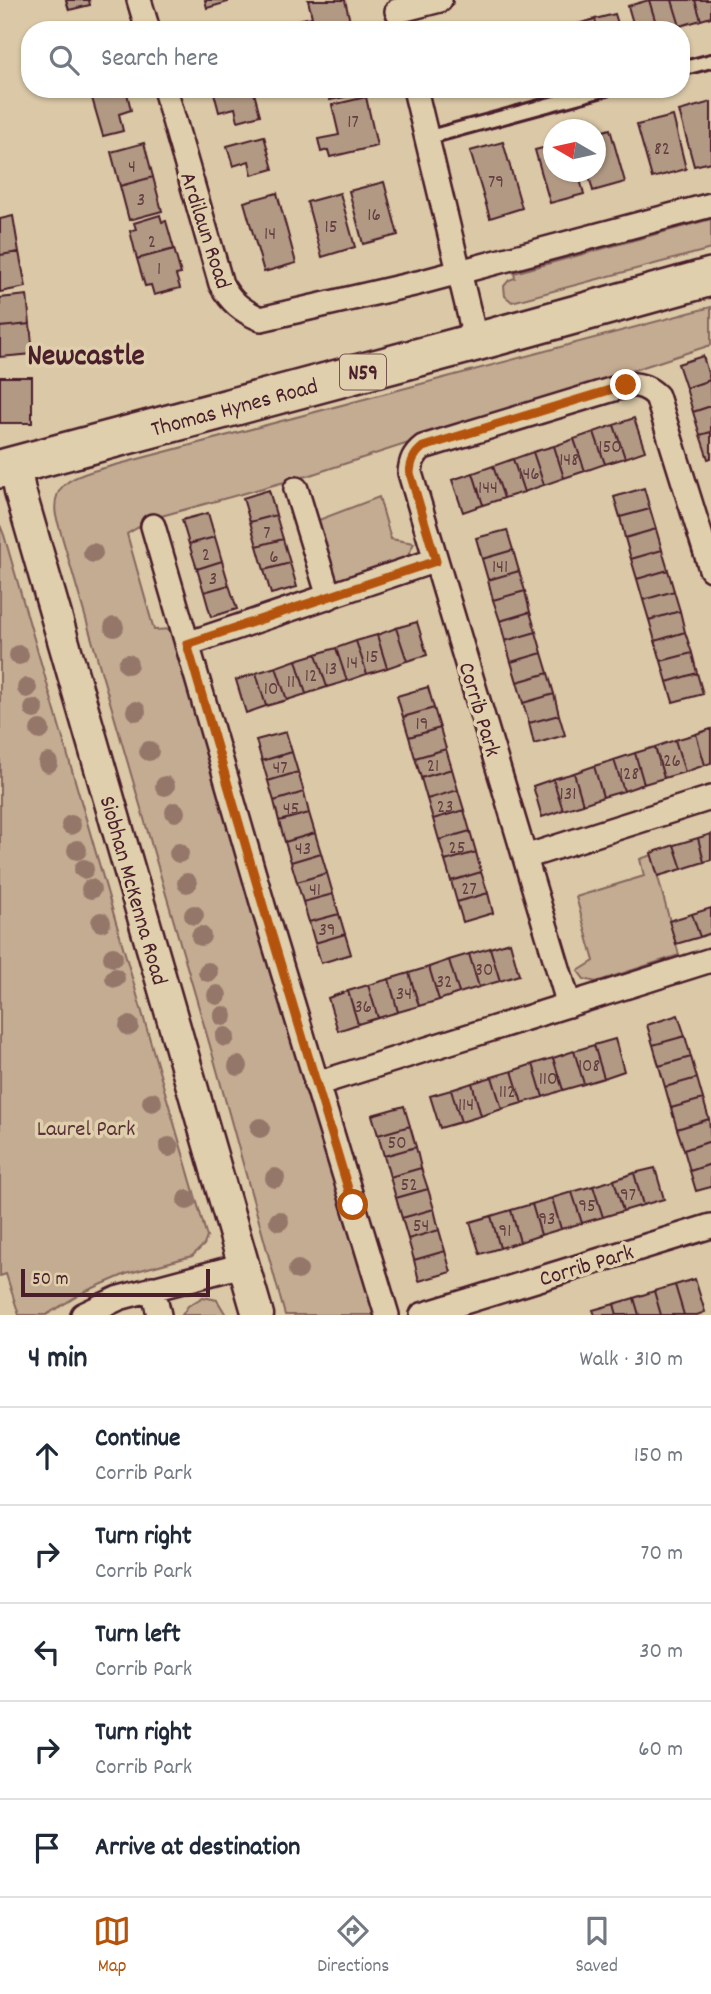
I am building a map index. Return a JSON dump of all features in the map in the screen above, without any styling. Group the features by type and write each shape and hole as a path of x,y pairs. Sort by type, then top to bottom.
{"main road":[{"name":"Thomas Hynes Road","path":"7,467 476,342 711,276"}],"street":[{"path":"139,0 145,21"},
{"path":"398,14 440,0"},
{"name":"Ardilaun Road","path":"168,98 221,284 235,305 261,319 711,205"},
{"path":"417,98 476,342"},
{"name":"Corrib Park","path":"569,1004 410,473 411,463 423,447 626,385 637,384 650,389 657,396 702,507 711,569"},
{"name":"Siobhan McKenna Road","path":"7,467 20,491 258,1315"},
{"path":"296,489 328,597"},
{"path":"153,526 316,1084 387,1315"},
{"path":"187,644 436,561"},
{"path":"525,857 711,798"},
{"path":"316,1084 569,1004 709,967"},
{"name":"Corrib Park","path":"422,1315 711,1226"},
{"path":"83,1315 119,1298 243,1265"},
{"path":"152,1288 159,1315"}],"lane":[{"path":"690,67 711,61"},
{"path":"426,138 573,98"}],"green space":[{"path":"711,219 711,249 512,302 505,296 504,286 515,278 514,273"},
{"path":"711,307 711,345 310,475 154,518 127,534 154,630 173,629 377,1315 285,1315 215,1063 56,516 56,497 59,490 70,480 93,471"},
{"path":"379,497 391,539 414,543 407,558 335,581 316,521"},
{"name":"Laurel Park","path":"0,525 207,1237 204,1245 192,1256 126,1274 84,1292 46,1315 19,1315 6,1274 0,1276"},
{"path":"652,855 679,955 596,982 584,979 578,971 594,961 576,897 644,876 640,859"},
{"path":"203,1297 217,1300 226,1315 182,1315 188,1306"}],"building":[{"path":"66,0 89,0 90,5 69,10"},
{"path":"205,0 228,0 228,2 207,8"},
{"path":"308,0 345,0 350,21 297,21 312,17"},
{"path":"649,0 672,0 678,21 655,21"},
{"path":"649,0 655,21 632,21 628,6"},
{"path":"672,0 695,0 701,20 690,23 690,21 678,21"},
{"path":"695,0 711,0 711,17 701,20"},
{"path":"615,14 617,21 596,21"},
{"path":"92,98 128,98 131,110 119,114 123,131 103,136"},
{"path":"215,98 255,98 260,115 238,121 235,108 219,112"},
{"path":"366,98 377,146 330,157 328,150 321,152 318,139 339,135 332,105"},
{"path":"711,102 711,162 694,166 679,111"},
{"path":"673,116 686,169 652,178 637,125"},
{"path":"610,129 625,182 593,191 591,182 606,182 606,130"},
{"path":"264,136 273,169 252,175 249,161 233,166 227,146"},
{"path":"503,142 522,208 490,218 470,151"},
{"path":"144,143 153,177 120,186 111,152"},
{"path":"543,148 543,178 535,150"},
{"path":"153,177 162,211 129,220 120,186"},
{"path":"384,182 398,235 363,244 349,191"},
{"path":"544,182 581,182 584,194 550,203"},
{"path":"277,193 296,263 264,272 244,202"},
{"path":"340,193 355,247 322,257 307,202"},
{"path":"160,215 162,222 166,221 174,249 137,259 130,231 136,229 134,223"},
{"path":"13,216 19,252 0,255 0,219"},
{"path":"174,249 181,274 176,275 180,288 154,295 151,285 145,286 137,259"},
{"path":"19,252 26,287 0,292 0,255"},
{"path":"27,295 30,324 0,327 0,298"},
{"path":"30,324 33,354 0,357 0,327"},
{"path":"703,356 710,380 686,388 678,364"},
{"path":"0,377 32,377 32,423 0,423"},
{"path":"710,380 711,406 693,412 686,388"},
{"path":"711,406 711,432 700,435 693,412"},
{"path":"634,418 645,451 625,458 614,425"},
{"path":"614,425 625,458 605,464 594,432"},
{"path":"594,432 605,464 585,471 574,439"},
{"path":"711,432 711,458 708,459 700,435"},
{"path":"574,439 585,471 564,478 554,446"},
{"path":"554,446 564,478 544,485 533,452"},
{"path":"533,452 544,485 524,492 513,459"},
{"path":"513,459 524,492 504,498 493,466"},
{"path":"493,466 504,498 483,505 473,473"},
{"path":"473,473 483,505 463,512 452,480"},
{"path":"644,488 650,509 620,517 614,497"},
{"path":"269,490 276,515 250,522 243,498"},
{"path":"650,509 656,529 625,538 620,517"},
{"path":"208,513 215,537 189,544 182,520"},
{"path":"276,515 283,539 257,546 250,522"},
{"path":"656,529 662,550 631,559 625,538"},
{"path":"507,530 513,550 482,559 476,538"},
{"path":"215,537 222,561 197,569 189,544"},
{"path":"283,539 290,563 264,570 257,546"},
{"path":"513,550 519,571 488,580 482,559"},
{"path":"662,550 668,570 637,579 631,559"},
{"path":"222,561 229,585 204,592 197,569"},
{"path":"290,563 297,587 271,594 264,570"},
{"path":"668,570 674,591 643,600 637,579"},
{"path":"519,571 525,591 493,600 488,580"},
{"path":"229,585 237,609 211,617 204,592"},
{"path":"525,591 530,612 500,621 493,600"},
{"path":"674,591 680,611 649,620 643,600"},
{"path":"680,611 685,632 655,641 649,620"},
{"path":"530,612 536,632 505,641 500,621"},
{"path":"417,622 427,655 407,661 396,628"},
{"path":"396,628 407,661 387,668 377,635"},
{"path":"536,632 542,653 511,662 505,641"},
{"path":"685,632 692,653 661,661 655,641"},
{"path":"377,635 387,668 367,674 356,641"},
{"path":"356,641 367,674 347,681 336,648"},
{"path":"336,648 347,681 327,687 316,654"},
{"path":"542,653 548,673 517,682 511,662"},
{"path":"692,653 697,673 667,682 661,661"},
{"path":"316,654 327,687 306,694 296,660"},
{"path":"296,660 306,694 287,700 276,667"},
{"path":"276,667 287,700 266,706 256,673"},
{"path":"256,673 266,706 246,713 236,680"},
{"path":"548,673 554,694 523,703 517,682"},
{"path":"697,673 703,694 673,702 667,682"},
{"path":"428,687 434,708 403,717 397,696"},
{"path":"554,694 559,715 529,723 523,703"},
{"path":"434,708 440,728 409,737 403,717"},
{"path":"559,715 565,735 534,744 529,723"},
{"path":"440,728 446,749 415,758 409,737"},
{"path":"711,729 711,763 705,765 696,734"},
{"path":"286,732 292,752 262,761 256,740"},
{"path":"696,734 705,765 685,772 675,740"},
{"path":"675,740 685,772 664,778 655,747"},
{"path":"655,747 664,778 644,784 635,753"},
{"path":"446,749 452,769 421,778 415,758"},
{"path":"292,752 298,772 268,781 262,761"},
{"path":"635,753 644,784 624,791 614,760"},
{"path":"614,760 624,791 603,797 594,766"},
{"path":"594,766 603,797 583,804 574,773"},
{"path":"452,769 458,790 427,799 421,778"},
{"path":"298,772 304,792 274,801 268,781"},
{"path":"574,773 583,804 563,810 553,779"},
{"path":"553,779 563,810 542,817 533,786"},
{"path":"458,790 464,810 433,819 427,799"},
{"path":"304,792 309,813 279,821 274,801"},
{"path":"464,810 470,831 439,840 433,819"},
{"path":"309,813 315,833 285,842 279,821"},
{"path":"470,831 476,852 445,861 439,840"},
{"path":"315,833 321,853 291,862 285,842"},
{"path":"711,834 711,860 704,862 698,838"},
{"path":"698,838 704,862 682,869 674,845"},
{"path":"674,845 682,869 658,876 651,853"},
{"path":"476,852 481,872 451,881 445,861"},
{"path":"321,853 327,873 297,882 291,862"},
{"path":"481,872 488,893 457,902 451,881"},
{"path":"327,873 333,894 303,902 297,882"},
{"path":"488,893 493,913 463,922 457,902"},
{"path":"333,894 339,914 309,922 303,902"},
{"path":"711,908 711,933 700,937 692,914"},
{"path":"339,914 345,934 315,943 309,922"},
{"path":"692,914 700,937 676,944 669,921"},
{"path":"345,934 351,954 321,963 315,943"},
{"path":"510,942 519,975 500,981 490,948"},
{"path":"490,948 500,981 479,987 469,954"},
{"path":"469,954 479,987 459,993 449,960"},
{"path":"449,960 459,993 439,1000 429,967"},
{"path":"429,967 439,1000 419,1006 409,973"},
{"path":"409,973 419,1006 398,1012 389,979"},
{"path":"389,979 398,1012 378,1018 368,985"},
{"path":"368,985 378,1018 358,1024 348,991"},
{"path":"348,991 358,1024 338,1031 328,998"},
{"path":"678,1015 685,1036 653,1045 647,1025"},
{"path":"685,1036 691,1057 659,1066 653,1045"},
{"path":"615,1039 624,1071 604,1078 594,1045"},
{"path":"594,1045 604,1078 584,1084 574,1051"},
{"path":"574,1051 584,1084 563,1090 553,1058"},
{"path":"691,1057 697,1078 665,1087 659,1066"},
{"path":"553,1058 563,1090 543,1097 533,1064"},
{"path":"533,1064 543,1097 522,1103 512,1071"},
{"path":"512,1071 522,1103 502,1109 492,1077"},
{"path":"492,1077 502,1109 481,1116 472,1083"},
{"path":"697,1078 703,1099 671,1108 665,1087"},
{"path":"472,1083 481,1116 461,1122 451,1090"},
{"path":"451,1090 461,1122 440,1128 430,1096"},
{"path":"703,1099 709,1119 677,1129 671,1108"},
{"path":"404,1106 410,1126 378,1135 372,1115"},
{"path":"709,1119 711,1141 684,1150 677,1129"},
{"path":"410,1126 416,1147 384,1156 378,1135"},
{"path":"711,1141 711,1164 690,1171 684,1150"},
{"path":"416,1147 421,1168 390,1177 384,1156"},
{"path":"711,1164 711,1187 696,1191 690,1171"},
{"path":"421,1168 428,1189 396,1198 390,1177"},
{"path":"655,1168 664,1199 643,1205 634,1173"},
{"path":"634,1173 643,1205 623,1211 614,1180"},
{"path":"614,1180 623,1211 603,1217 593,1186"},
{"path":"593,1186 603,1217 582,1223 572,1192"},
{"path":"428,1189 434,1209 402,1218 396,1198"},
{"path":"572,1192 582,1223 561,1229 552,1198"},
{"path":"552,1198 561,1229 541,1235 532,1204"},
{"path":"532,1204 541,1235 520,1242 511,1210"},
{"path":"434,1209 439,1230 408,1239 402,1218"},
{"path":"511,1210 520,1242 500,1248 491,1216"},
{"path":"491,1216 500,1248 480,1254 470,1222"},
{"path":"439,1230 445,1251 414,1260 408,1239"},
{"path":"445,1251 451,1272 419,1281 414,1260"},
{"path":"695,1279 705,1312 684,1315 675,1285"},
{"path":"675,1285 684,1315 661,1315 654,1291"},
{"path":"654,1291 661,1315 639,1315 634,1298"},
{"path":"634,1298 639,1315 617,1315 614,1304"},
{"path":"614,1304 617,1315 595,1315 593,1310"}],"district":[{"name":"Newcastle","path":"86,354"}],"route":[{"path":"353,1205 187,644 436,561 410,473 416,453 423,447 626,385"}]}
